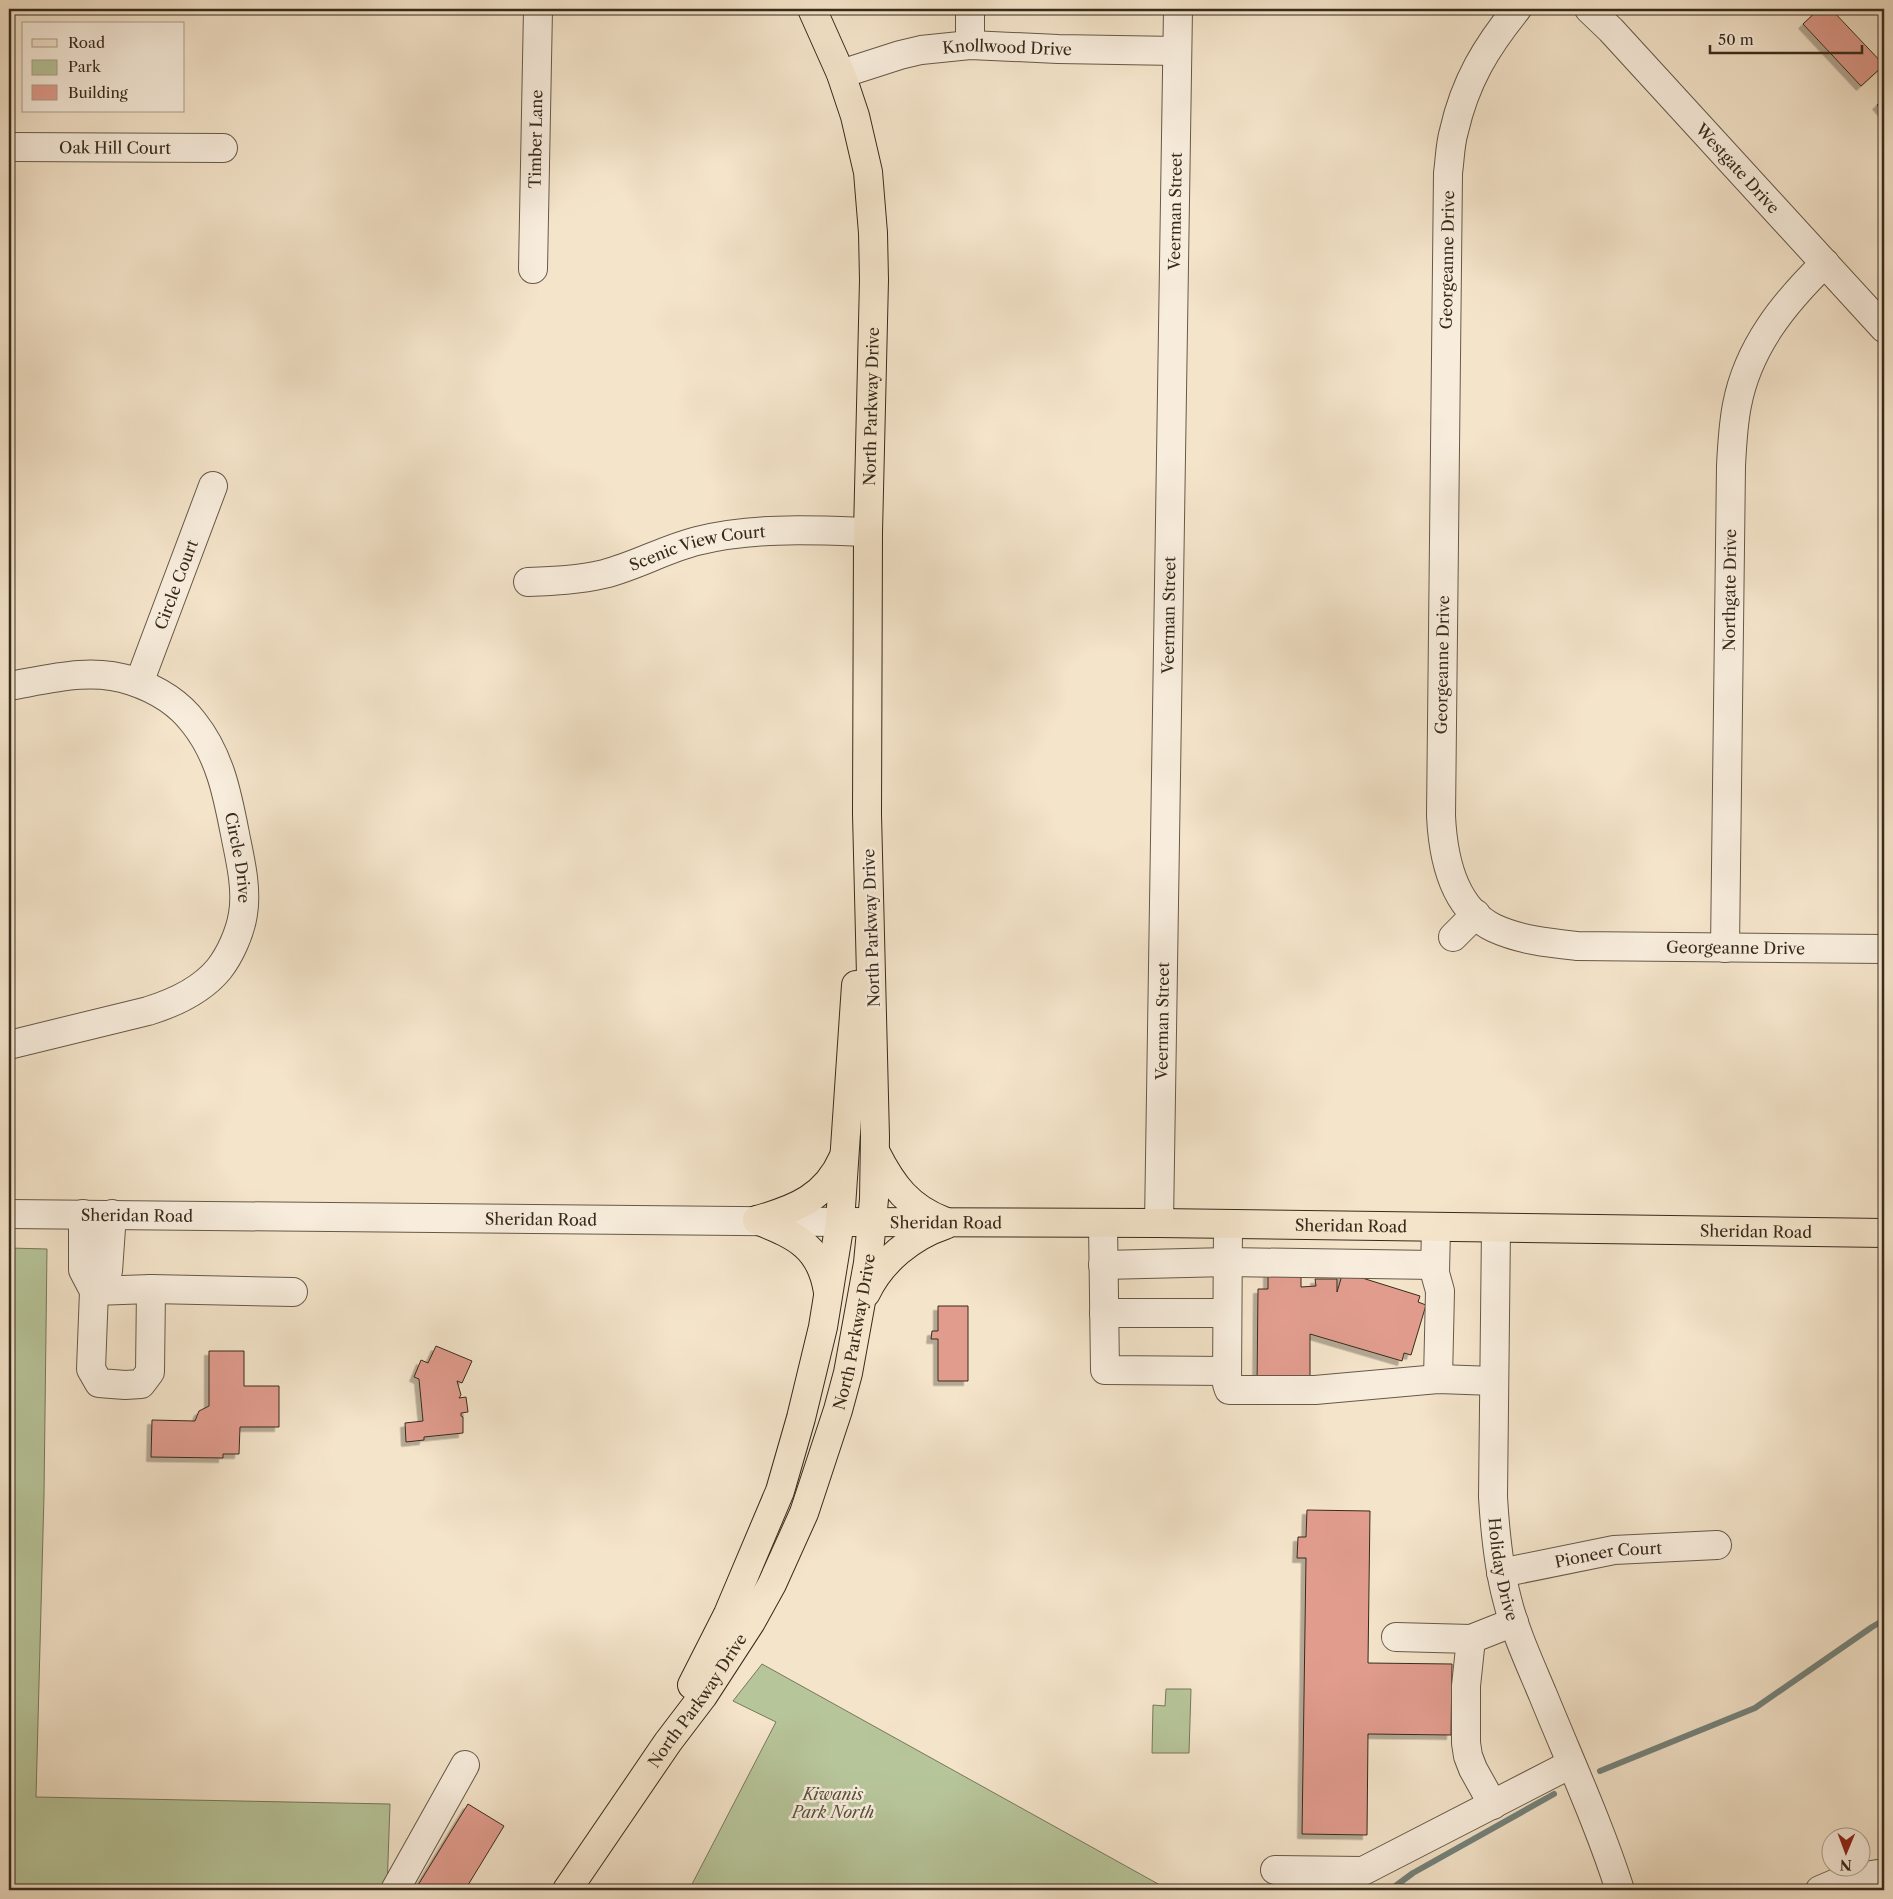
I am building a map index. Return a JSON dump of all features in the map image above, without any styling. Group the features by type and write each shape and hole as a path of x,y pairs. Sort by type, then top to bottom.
{"main road":[{"name":"North Parkway Drive","path":"567,1890 632,1794 703,1696 764,1601 787,1552 818,1472 838,1410 848,1373 868,1264 874,1199 875,1151 867,814 868,532 874,289 873,233 868,172 855,116 841,74 812,9"},
{"name":"North Parkway Drive","path":"632,1794 692,1685 728,1614 771,1514 801,1418 829,1296 840,1222 867,814"},
{"path":"875,1151 888,1177 898,1190 914,1204 950,1223"},
{"path":"757,1220 786,1212 810,1200 836,1174 845,1153"},
{"path":"757,1220 779,1229 808,1247 819,1260 826,1276 829,1296"},
{"name":"Sheridan Road","path":"840,1222 1159,1223 1884,1233"},
{"path":"861,1303 871,1283 893,1256 930,1230 950,1223"}],"street":[{"name":"Timber Lane","path":"533,269 538,9"},
{"path":"970,9 970,45"},
{"name":"Veerman Street","path":"1159,1223 1178,9"},
{"name":"Georgeanne Drive","path":"1517,9 1494,37 1469,81 1453,133 1448,173 1441,816 1447,863 1459,893 1476,914 1494,928 1539,941 1577,946 1884,949"},
{"name":"Westgate Drive","path":"1590,9 1884,328"},
{"name":"Knollwood Drive","path":"841,74 914,52 970,45 1177,51"},
{"name":"Oak Hill Court","path":"9,147 223,148"},
{"name":"Northgate Drive","path":"1725,948 1731,466 1734,416 1744,375 1762,339 1790,300 1825,263"},
{"name":"Circle Court","path":"139,683 213,486"},
{"name":"Scenic View Court","path":"528,582 565,580 604,574 698,541 735,534 781,530 868,532"},
{"name":"Circle Drive","path":"9,686 68,675 114,676 139,683 163,694 193,721 208,742 219,768 226,789 240,856 244,890 243,913 240,925 234,942 220,968 213,976 180,999 148,1011 9,1045"},
{"path":"1453,937 1476,914"},
{"name":"Sheridan Road","path":"9,1214 840,1222"},
{"path":"84,1214 83,1270 94,1290 91,1369 99,1382 125,1385 141,1384 150,1372 151,1290"},
{"path":"94,1290 108,1271 112,1214"},
{"path":"1102,1223 1105,1370 1227,1371"},
{"path":"1228,1224 1226,1384 1230,1390 1315,1390 1438,1378 1494,1380"},
{"path":"1436,1227 1435,1273 1440,1291 1438,1378"},
{"name":"Holiday Drive","path":"1496,1228 1493,1497 1501,1573 1507,1600 1526,1656 1614,1871 1620,1890"},
{"path":"1103,1264 1228,1262 1435,1265"},
{"path":"94,1290 294,1292"},
{"path":"1104,1313 1227,1313"},
{"name":"Pioneer Court","path":"1501,1573 1614,1550 1717,1545"},
{"path":"1396,1637 1471,1639 1514,1622"},
{"path":"1471,1639 1466,1686 1466,1743 1473,1769 1493,1805"},
{"path":"1275,1870 1363,1871 1571,1764"},
{"path":"395,1890 465,1766"},
{"path":"1820,1890 1846,1880 1884,1873"}],"green space":[{"path":"9,1248 47,1249 44,1495 36,1797 390,1804 387,1890 9,1890"},
{"name":"Kiwanis Park North","path":"762,1664 1169,1890 689,1890 776,1722 733,1701"},
{"path":"1166,1689 1191,1689 1189,1753 1152,1753 1153,1705 1165,1706"}],"building":[{"path":"1819,9 1831,9 1884,65 1861,86 1803,24"},
{"path":"1884,98 1884,113 1877,105"},
{"path":"1343,1272 1420,1296 1418,1302 1426,1305 1411,1355 1404,1353 1402,1361 1310,1334 1310,1385 1257,1385 1258,1289 1268,1289 1268,1273 1301,1273 1301,1287 1316,1286 1315,1279 1337,1279 1337,1292"},
{"path":"938,1306 968,1306 968,1381 938,1381 938,1339 931,1339 932,1331 938,1331"},
{"path":"436,1346 472,1361 462,1383 457,1381 461,1395 459,1398 466,1397 468,1412 461,1413 463,1417 463,1433 424,1437 424,1440 406,1442 405,1423 423,1421 419,1379 414,1377 421,1360 428,1363"},
{"path":"209,1351 244,1351 244,1386 279,1386 279,1427 240,1427 239,1454 223,1454 223,1458 151,1457 152,1420 195,1421 199,1411 209,1406"},
{"path":"1307,1510 1370,1511 1368,1663 1452,1664 1451,1735 1368,1734 1367,1835 1302,1834 1306,1558 1297,1558 1298,1537 1306,1537"},
{"path":"468,1804 504,1826 465,1890 415,1890"}],"waterway":[{"path":"1600,1771 1755,1708 1884,1620"},
{"path":"1390,1890 1413,1873 1554,1794"}]}
